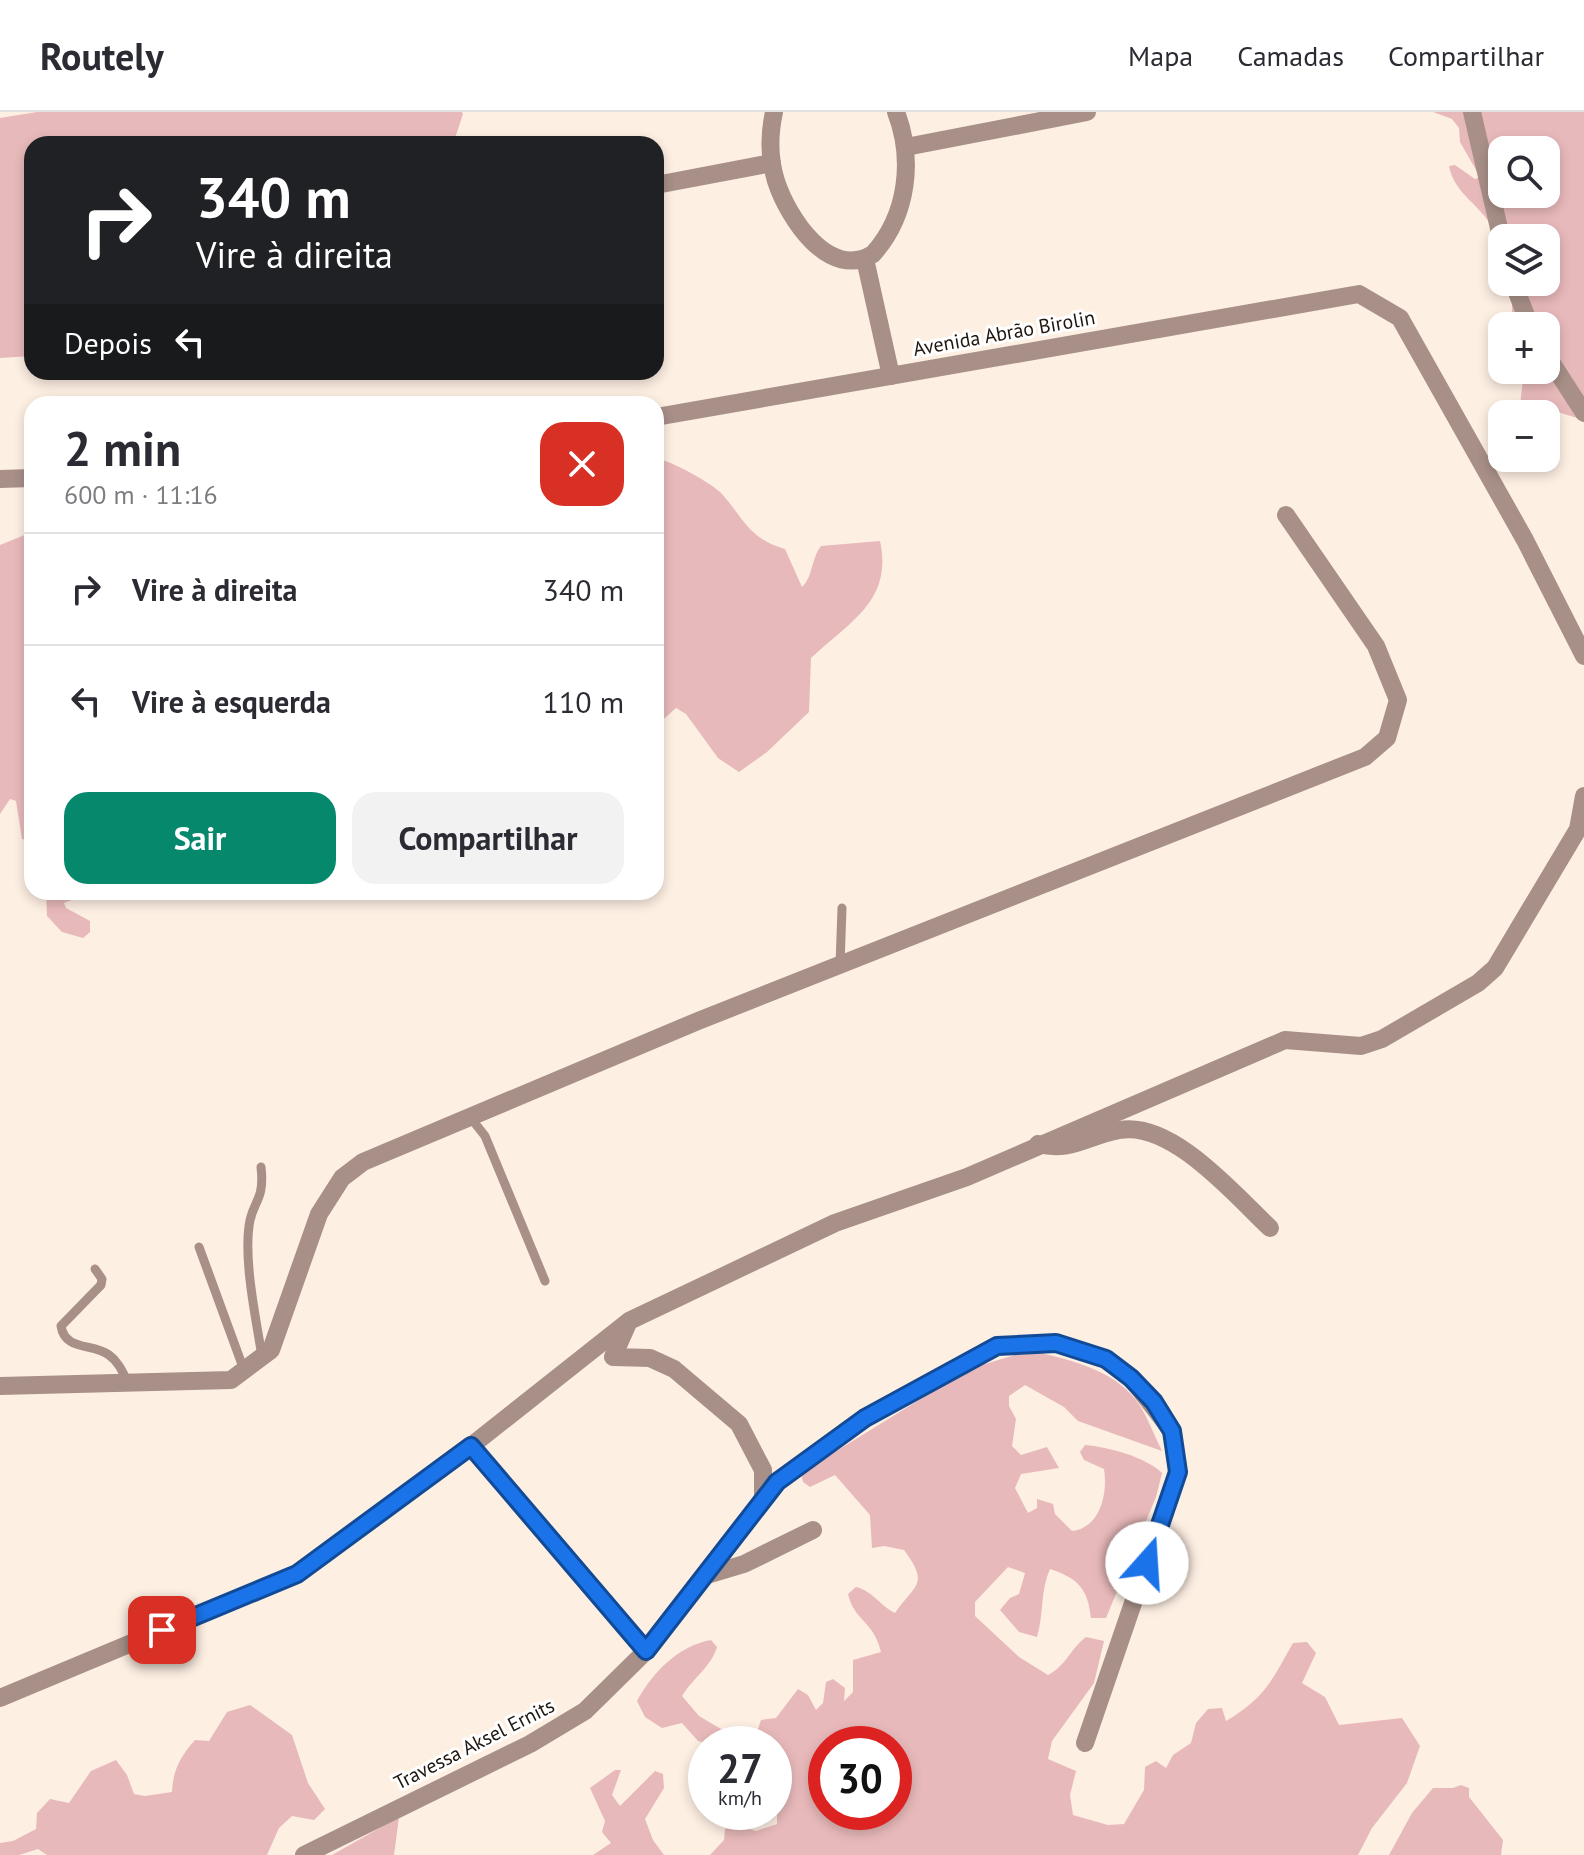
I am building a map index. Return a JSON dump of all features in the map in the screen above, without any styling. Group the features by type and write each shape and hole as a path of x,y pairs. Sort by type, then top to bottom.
{"street":[{"path":"774,112 772,163 785,202 808,236 833,257 848,262 865,259 879,247 899,210 906,179 906,147 896,112"},
{"path":"906,147 1087,112"},
{"path":"1472,112 1498,224"},
{"path":"664,183 772,163"},
{"path":"865,259 891,376"},
{"name":"Avenida Abrão Birolin","path":"664,416 1359,294 1400,318 1525,540 1584,656"},
{"path":"1560,376 1584,413"},
{"path":"0,479 24,478"},
{"path":"0,1386 231,1380 271,1350 319,1214 342,1178 363,1162 840,965 1365,757 1387,738 1398,700 1376,646 1286,515"},
{"path":"0,1698 297,1574 471,1446 629,1321 835,1223 967,1177 1285,1040 1361,1046 1382,1039 1478,983 1495,968 1578,829 1584,796"},
{"path":"1038,1144 1060,1149 1101,1133 1135,1127 1154,1131 1199,1162 1270,1228"},
{"path":"629,1321 613,1357 650,1358 674,1369 739,1424 763,1470 763,1499"},
{"name":"Travessa Aksel Ernits","path":"304,1855 530,1744 585,1711 646,1651 777,1482 865,1418 997,1346 1056,1343 1106,1359 1154,1402 1172,1431 1178,1472 1085,1743"},
{"path":"471,1446 646,1651"},
{"path":"704,1576 744,1564 813,1530"}],"lane":[{"path":"840,965 842,908"},
{"path":"470,1117 485,1136 545,1281"},
{"path":"261,1167 263,1186 249,1225 253,1306 262,1356"},
{"path":"199,1247 244,1370"},
{"path":"95,1269 102,1279 101,1285 61,1326 63,1336 69,1343 108,1354 128,1383"}],"shaded area":[{"path":"37,112 463,114 456,136 24,136 24,356 0,358 0,118"},
{"path":"1433,112 1584,112 1584,420 1560,413 1560,400 1521,400 1522,384 1560,384 1560,312 1512,312 1512,296 1560,296 1560,224 1490,224 1452,176 1449,166 1455,165 1475,179 1480,177 1460,142 1459,128 1452,119"},
{"path":"664,460 710,484 755,534 785,549 802,587 821,546 880,541 882,562 874,595 853,621 811,658 809,712 767,752 739,772 718,758 686,714 676,708 664,719"},
{"path":"24,535 24,839 16,801 10,799 0,814 0,545"},
{"path":"46,900 71,900 64,903 66,908 90,921 90,932 83,938 62,932 47,916"},
{"path":"1028,1351 1101,1372 1136,1400 1162,1451 1078,1421 1064,1407 1025,1385 1009,1396 1009,1406 1016,1419 1012,1446 1021,1455 1047,1447 1059,1468 1021,1474 1015,1488 1028,1513 1037,1508 1037,1499 1053,1504 1055,1514 1072,1531 1089,1524 1095,1517 1105,1489 1104,1469 1084,1460 1080,1452 1085,1445 1126,1454 1162,1473 1156,1497 1106,1618 1091,1618 1080,1586 1068,1576 1050,1569 1037,1637 1019,1632 1000,1610 1010,1598 1019,1594 1025,1573 1008,1567 975,1602 975,1616 1019,1657 1048,1675 1086,1637 1104,1641 1094,1683 1052,1741 1048,1759 1076,1771 1070,1795 1073,1815 1108,1825 1124,1824 1144,1790 1145,1767 1156,1761 1166,1768 1173,1755 1191,1743 1196,1723 1208,1709 1222,1708 1226,1721 1250,1704 1273,1678 1293,1643 1307,1642 1316,1653 1302,1683 1325,1697 1339,1725 1402,1718 1420,1746 1407,1783 1372,1828 1358,1855 710,1855 724,1840 725,1830 792,1830 792,1726 759,1726 761,1720 776,1718 798,1689 808,1695 816,1710 823,1703 826,1682 833,1679 845,1688 844,1701 853,1692 853,1660 881,1652 874,1634 855,1610 848,1594 856,1587 862,1589 895,1613 917,1584 916,1571 904,1550 884,1546 872,1548 870,1515 835,1475 810,1487 803,1482 801,1473 969,1369"},
{"path":"711,1640 717,1647 706,1667 682,1696 699,1716 716,1726 688,1726 688,1730 682,1723 662,1728 645,1717 637,1701 668,1662 699,1643"},
{"path":"250,1705 292,1735 308,1783 325,1809 314,1820 292,1816 279,1828 267,1855 47,1855 38,1849 19,1855 0,1855 0,1843 13,1841 36,1829 37,1813 50,1799 69,1803 91,1771 116,1760 127,1775 134,1794 145,1796 172,1792 178,1764 195,1740 209,1741 227,1712"},
{"path":"615,1770 621,1770 612,1795 620,1806 655,1771 663,1774 664,1788 645,1819 653,1840 664,1855 593,1855 611,1843 602,1832 605,1821 590,1788"},
{"path":"1461,1785 1469,1788 1469,1797 1503,1840 1501,1855 1389,1855 1412,1813 1433,1788"},
{"path":"399,1817 394,1855 332,1855"}],"route":[{"path":"162,1630 297,1574 471,1446 646,1651 777,1482 865,1418 997,1346 1056,1343 1106,1359 1131,1378 1154,1402 1172,1431 1178,1472 1147,1563"}]}
